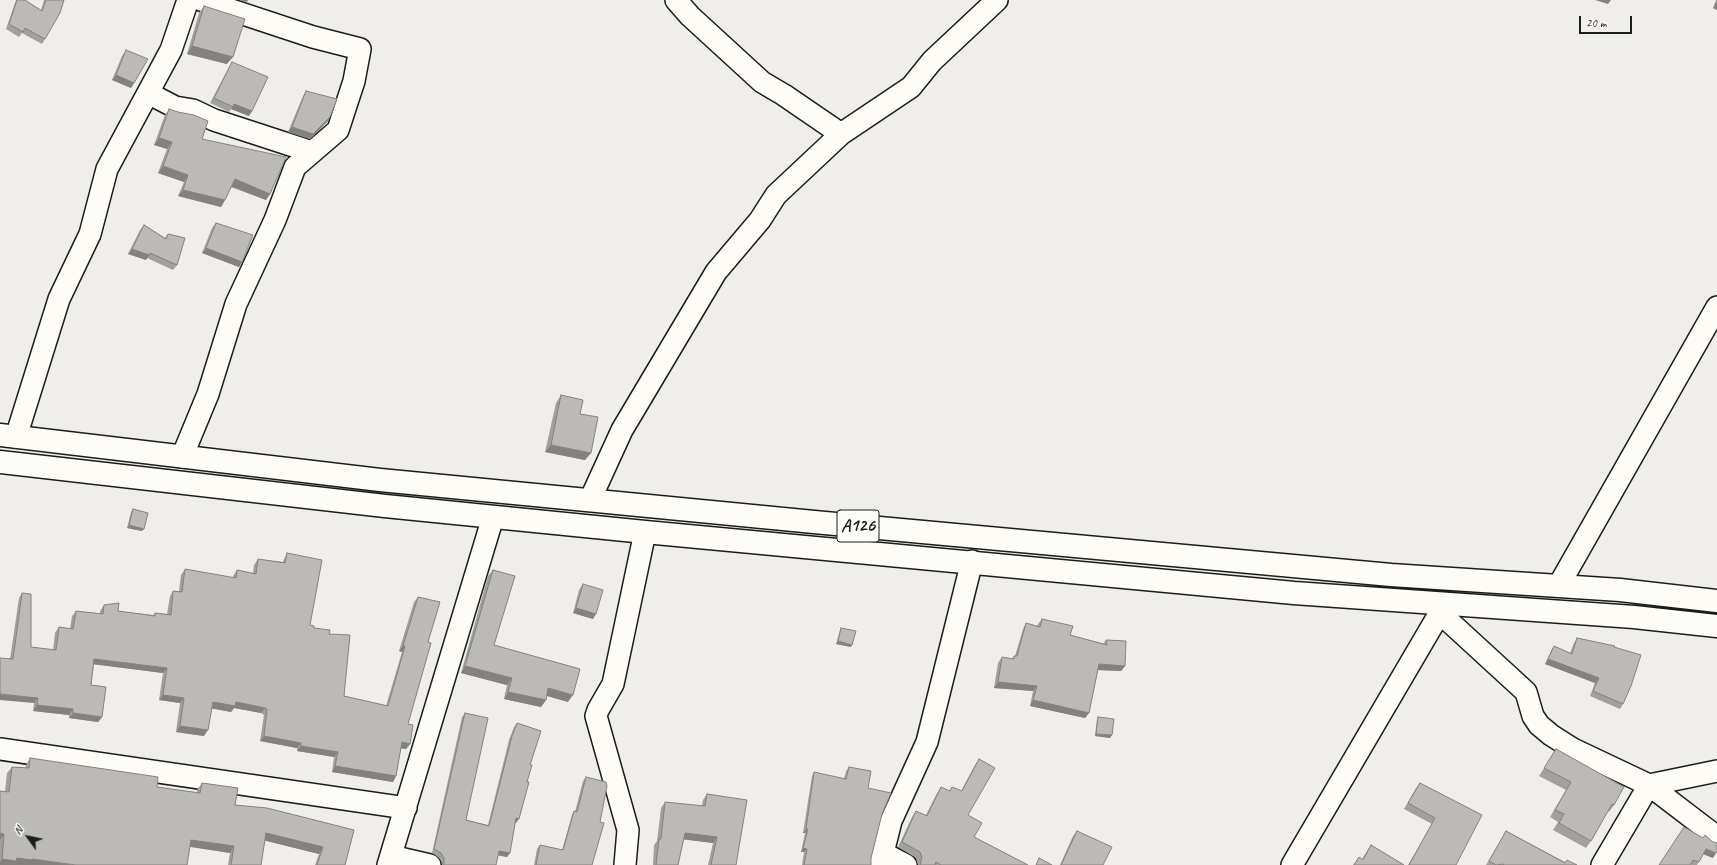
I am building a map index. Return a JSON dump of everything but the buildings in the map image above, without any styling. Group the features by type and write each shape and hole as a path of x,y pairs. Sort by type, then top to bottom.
{"highway":[{"name":"A126","path":"8,436 380,480 1292,566 1620,590 1717,601"},
{"name":"A126","path":"0,462 494,517 1302,593 1443,609 1634,617 1717,626"}],"street":[{"path":"8,436 59,299 90,234 107,169 171,50 188,0"},
{"path":"182,457 208,394 236,304 275,220 295,167 338,130 354,82 360,49 312,37 201,0"},
{"path":"676,0 720,46 762,82 784,95 841,134"},
{"path":"590,500 622,430 716,272 760,220 776,195 841,134 911,87 932,61 997,0"},
{"path":"148,93 175,107 193,110 214,120 312,152"},
{"path":"1559,585 1717,308"},
{"path":"430,865 390,860 494,517"},
{"path":"625,865 628,830 596,716 613,684 645,532"},
{"path":"906,865 882,859 891,822 927,742 972,562"},
{"path":"1292,865 1443,609 1526,692 1533,716 1539,724 1572,749 1649,786 1717,837"},
{"path":"0,749 406,808"},
{"path":"1602,865 1649,786 1717,772"}]}
